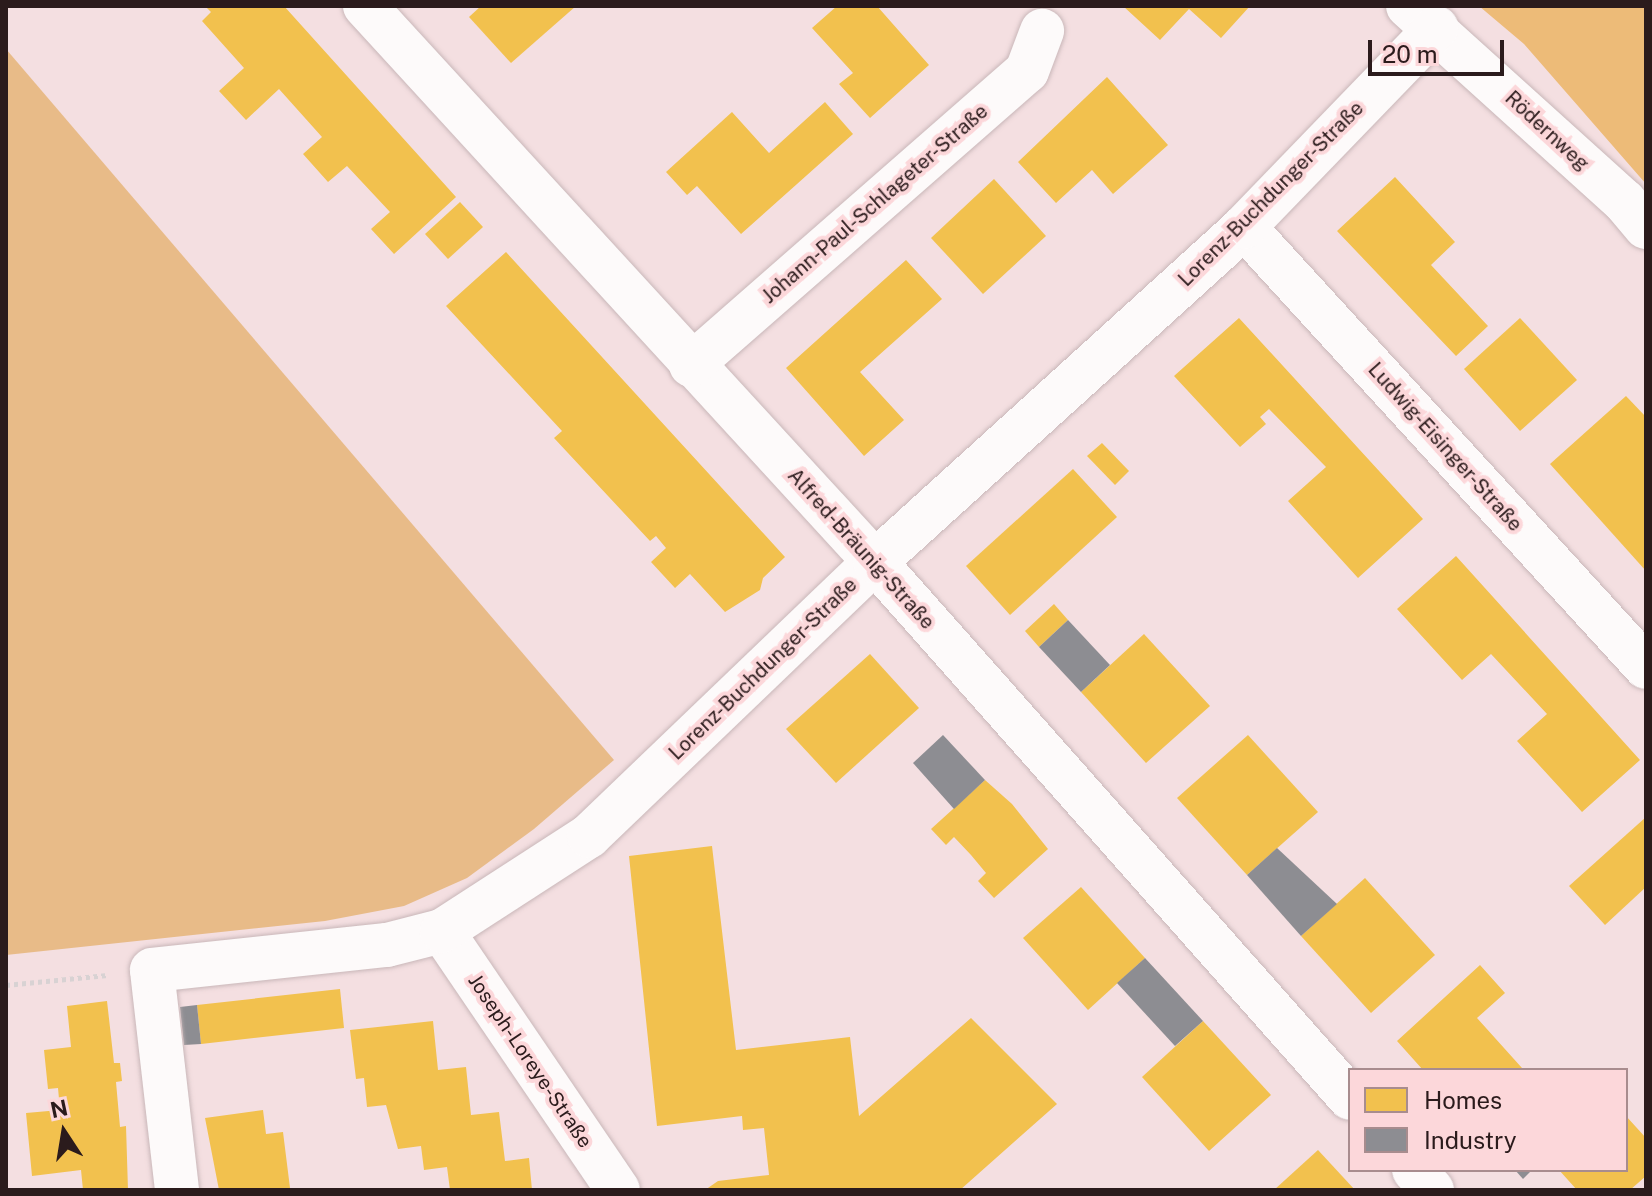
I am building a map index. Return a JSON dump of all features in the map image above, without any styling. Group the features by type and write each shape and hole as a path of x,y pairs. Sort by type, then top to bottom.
{"street":[{"name":"Alfred-Bräunig-Straße","path":"378,10 691,365 875,562 1348,1096"},
{"name":"Lorenz-Buchdunger-Straße","path":"152,970 387,945 442,931 589,836 875,562 1244,227 1422,17"},
{"name":"Rödernweg","path":"1422,17 1624,201 1646,227"},
{"name":"Johann-Paul-Schlageter-Straße","path":"691,365 1027,71 1042,31"},
{"name":"Ludwig-Eisinger-Straße","path":"1244,227 1646,667"},
{"name":"Joseph-Loreye-Straße","path":"442,931 618,1190"},
{"path":"152,970 177,1190"},
{"path":"1416,1172 1432,1190"}],"path":[{"path":"6,985 152,970"}],"shaded area":[{"path":"1479,6 1646,6 1646,184 1524,44"},
{"path":"6,49 614,760 534,829 467,878 404,906 325,921 6,955"}],"building: Homes":[{"path":"205,6 284,6 456,197 394,254 371,229 390,212 347,166 328,182 303,154 322,137 279,89 246,120 219,91 244,68 202,21 211,12"},
{"path":"481,6 576,6 511,63 469,17"},
{"path":"837,6 877,6 929,65 870,118 839,84 853,73 812,28"},
{"path":"1123,6 1250,6 1221,38 1189,9 1160,40"},
{"path":"1107,77 1168,145 1113,194 1092,170 1056,203 1018,162"},
{"path":"825,102 853,134 741,234 697,186 687,195 666,172 732,112 769,153"},
{"path":"1395,177 1455,242 1431,265 1488,326 1456,356 1337,231"},
{"path":"994,179 1046,236 983,294 931,238"},
{"path":"460,202 483,227 448,259 425,234"},
{"path":"506,252 785,557 763,578 760,590 725,612 690,574 675,588 651,562 666,548 656,536 650,541 554,438 562,431 446,306"},
{"path":"906,260 942,299 860,372 904,420 864,456 786,368"},
{"path":"1239,318 1423,519 1358,578 1288,501 1326,467 1269,409 1260,417 1266,424 1240,447 1174,376"},
{"path":"1520,318 1577,380 1520,431 1464,369"},
{"path":"1626,396 1646,417 1646,571 1550,464"},
{"path":"1102,443 1129,471 1115,485 1087,456"},
{"path":"1073,469 1117,517 1010,615 966,566"},
{"path":"1456,556 1640,760 1582,812 1517,741 1547,714 1491,654 1462,680 1397,609"},
{"path":"1054,604 1068,620 1039,647 1025,631"},
{"path":"1144,634 1210,706 1146,763 1081,692"},
{"path":"870,654 919,708 836,783 786,729"},
{"path":"1248,735 1318,812 1247,875 1177,798"},
{"path":"985,780 1012,804 1048,849 994,898 978,881 986,873 971,855 954,837 946,845 931,829"},
{"path":"1646,817 1646,887 1605,925 1569,886"},
{"path":"712,846 736,1050 850,1037 859,1116 971,1018 1057,1104 960,1190 705,1190 718,1181 769,1175 764,1128 743,1130 742,1116 657,1126 629,856"},
{"path":"1365,878 1435,955 1371,1013 1301,936"},
{"path":"1081,887 1145,958 1088,1010 1023,938"},
{"path":"1480,965 1505,993 1477,1018 1522,1068 1421,1068 1397,1041"},
{"path":"340,989 344,1028 201,1044 197,1005"},
{"path":"107,1001 114,1063 120,1063 122,1081 116,1082 120,1127 126,1126 128,1190 83,1190 81,1170 32,1176 26,1113 60,1110 58,1088 48,1089 44,1050 71,1047 67,1006"},
{"path":"433,1021 438,1070 466,1067 471,1115 499,1112 505,1161 529,1158 532,1190 450,1190 447,1167 424,1170 421,1146 398,1149 386,1105 367,1107 364,1078 356,1079 350,1030"},
{"path":"1203,1021 1271,1095 1209,1151 1142,1077"},
{"path":"263,1110 266,1134 283,1132 290,1188 219,1190 205,1118"},
{"path":"1628,1118 1646,1138 1646,1176 1630,1190 1577,1190 1561,1172 1628,1172"},
{"path":"1318,1150 1355,1190 1274,1190"}],"building: Industry":[{"path":"1068,620 1110,665 1081,692 1039,647"},
{"path":"943,735 985,780 954,809 913,763"},
{"path":"1277,848 1337,904 1301,936 1247,875"},
{"path":"1145,958 1203,1021 1175,1046 1117,983"},
{"path":"197,1005 201,1044 184,1045 180,1007"},
{"path":"1517,1172 1530,1172 1523,1179"}]}
